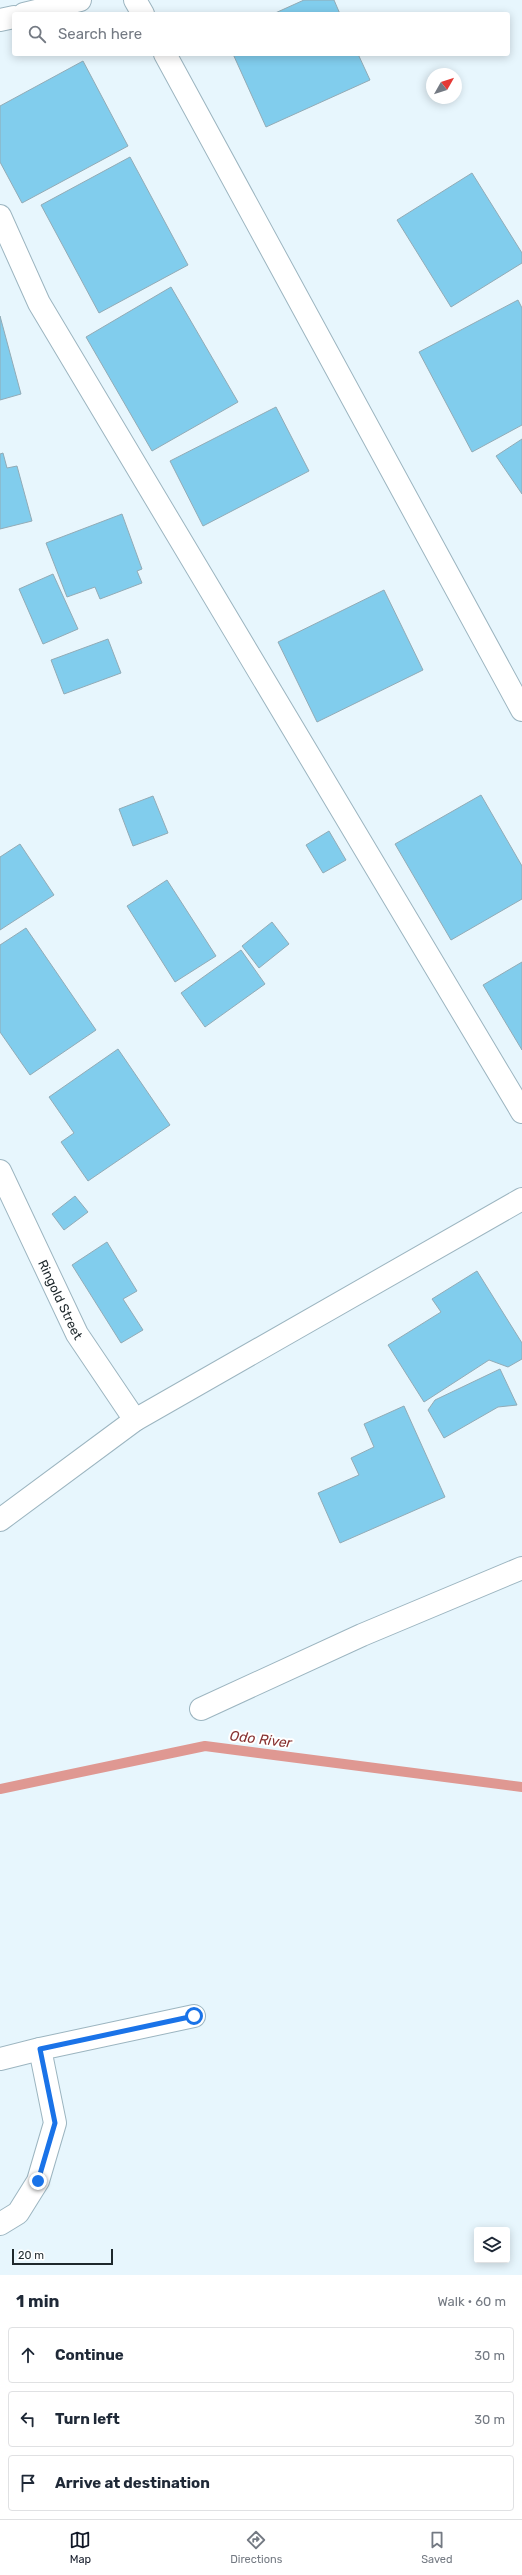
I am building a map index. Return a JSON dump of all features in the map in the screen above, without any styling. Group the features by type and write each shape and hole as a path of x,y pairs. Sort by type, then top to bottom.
{"street":[{"path":"32,12 80,0"},
{"path":"136,0 142,12"},
{"path":"0,20 12,17"},
{"path":"166,56 522,710"},
{"path":"0,216 39,303 522,1112"},
{"name":"Ringold Street","path":"0,1171 77,1334 135,1420"},
{"path":"0,1520 135,1420 522,1199"},
{"path":"200,1708 362,1635 522,1568"},
{"path":"0,2059 194,2016"},
{"path":"0,2224 18,2213 38,2181 55,2123 40,2049"}],"building":[{"path":"304,0 334,0 339,12 277,12"},
{"path":"234,56 359,56 370,80 266,127"},
{"path":"83,61 128,146 22,203 0,162 0,106"},
{"path":"130,157 188,265 99,313 41,205"},
{"path":"472,173 522,253 522,263 451,307 397,220"},
{"path":"171,287 238,402 152,451 86,337"},
{"path":"518,300 522,308 522,425 472,452 419,352"},
{"path":"0,316 21,394 0,400"},
{"path":"276,407 309,471 203,526 170,461"},
{"path":"522,439 522,494 496,456"},
{"path":"3,453 7,468 17,466 32,521 0,529 0,454"},
{"path":"122,514 142,569 137,571 142,583 100,599 95,587 67,597 46,543"},
{"path":"53,574 78,629 43,644 19,589"},
{"path":"384,590 423,670 317,722 278,642"},
{"path":"108,639 121,673 64,694 51,660"},
{"path":"481,795 522,866 522,899 451,940 395,844"},
{"path":"153,796 168,833 133,846 119,809"},
{"path":"329,831 346,860 323,873 306,845"},
{"path":"20,844 54,895 0,930 0,857"},
{"path":"167,880 216,956 175,982 127,906"},
{"path":"272,922 289,944 259,968 242,946"},
{"path":"26,928 96,1030 30,1075 0,1032 0,945"},
{"path":"241,950 265,984 205,1027 181,993"},
{"path":"522,962 522,1050 483,985"},
{"path":"118,1049 170,1125 88,1181 61,1142 74,1133 49,1097"},
{"path":"75,1196 88,1212 64,1230 52,1214"},
{"path":"107,1242 137,1291 123,1299 143,1330 121,1343 72,1265"},
{"path":"477,1271 522,1343 522,1359 508,1367 489,1360 424,1402 388,1345 441,1312 432,1299"},
{"path":"500,1369 517,1405 498,1407 444,1438 428,1410 435,1400"},
{"path":"404,1406 445,1497 340,1543 318,1493 359,1475 351,1458 374,1447 364,1424"}],"waterway":[{"name":"Odo River","path":"0,1789 205,1746 522,1787"}],"route":[{"path":"38,2181 55,2123 40,2049 194,2016"}]}
